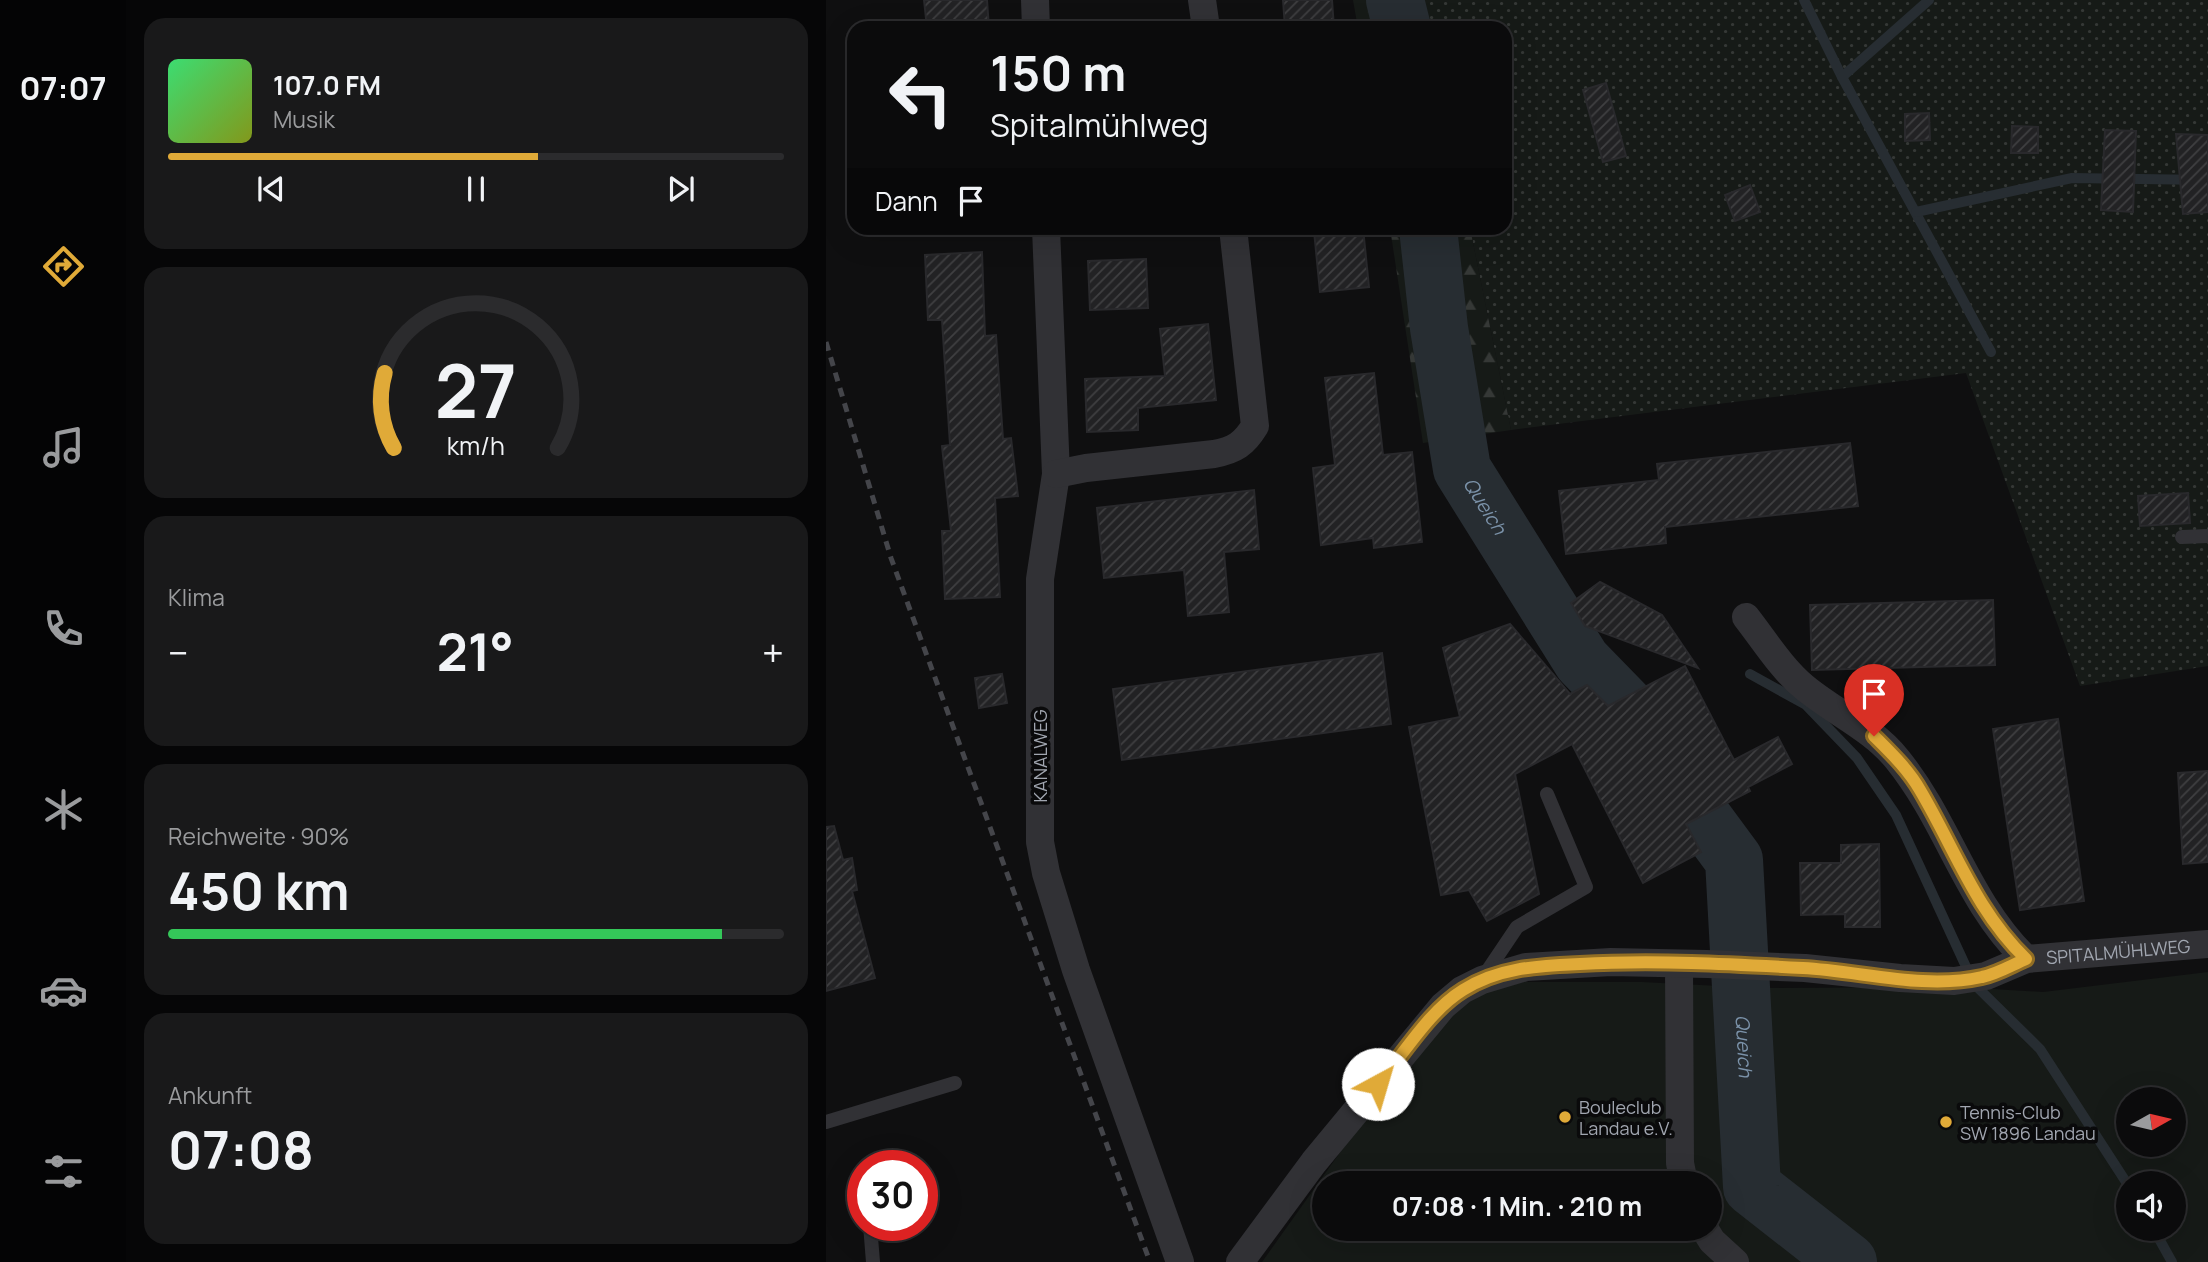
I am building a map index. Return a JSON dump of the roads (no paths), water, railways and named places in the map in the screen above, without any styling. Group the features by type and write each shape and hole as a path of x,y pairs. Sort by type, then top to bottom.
{"street":[{"path":"1035,0 1036,21"},
{"path":"1202,0 1205,21"},
{"name":"KANALWEG","path":"1046,235 1056,474 1040,579 1040,842 1046,873 1076,970 1180,1262"},
{"path":"1056,474 1086,468 1214,454 1231,450 1246,442 1255,426 1234,235"},
{"name":"SPITALMÜHLWEG","path":"1746,617 1802,686 1874,736 1894,756 1919,787 1972,892 2001,935 2026,959"},
{"name":"SPITALMÜHLWEG","path":"1240,1262 1314,1162 1443,1006 1462,990 1482,980 1526,967 1611,962 1760,966 1928,980 1986,976 2026,959 2208,944"},
{"path":"1679,964 1682,1171"},
{"path":"1712,1241 1735,1262"}],"lane":[{"path":"2182,537 2208,536"},
{"path":"1482,980 1517,927 1586,887 1547,794"},
{"path":"826,1122 955,1083"},
{"path":"871,1241 873,1262"}],"waterway":[{"name":"Queich","path":"1395,0 1400,21"},
{"path":"1804,0 1842,77"},
{"path":"1929,0 1842,77 1991,352"},
{"path":"1916,212 2072,178 2208,180"},
{"name":"Queich","path":"1429,235 1439,328 1462,469 1582,661 1654,735"},
{"path":"1750,674 1806,705 1857,758 1896,815 1974,984 2040,1049 2119,1171"},
{"name":"Queich","path":"1689,799 1734,860 1752,1187 1848,1262"},
{"path":"2160,1241 2172,1262"}],"railway":[{"path":"826,342 891,558 1150,1262"}],"place":[{"name":"Bouleclub Landau e.V.","path":"1565,1117"},
{"name":"Tennis-Club SW 1896 Landau","path":"1946,1122"}]}
